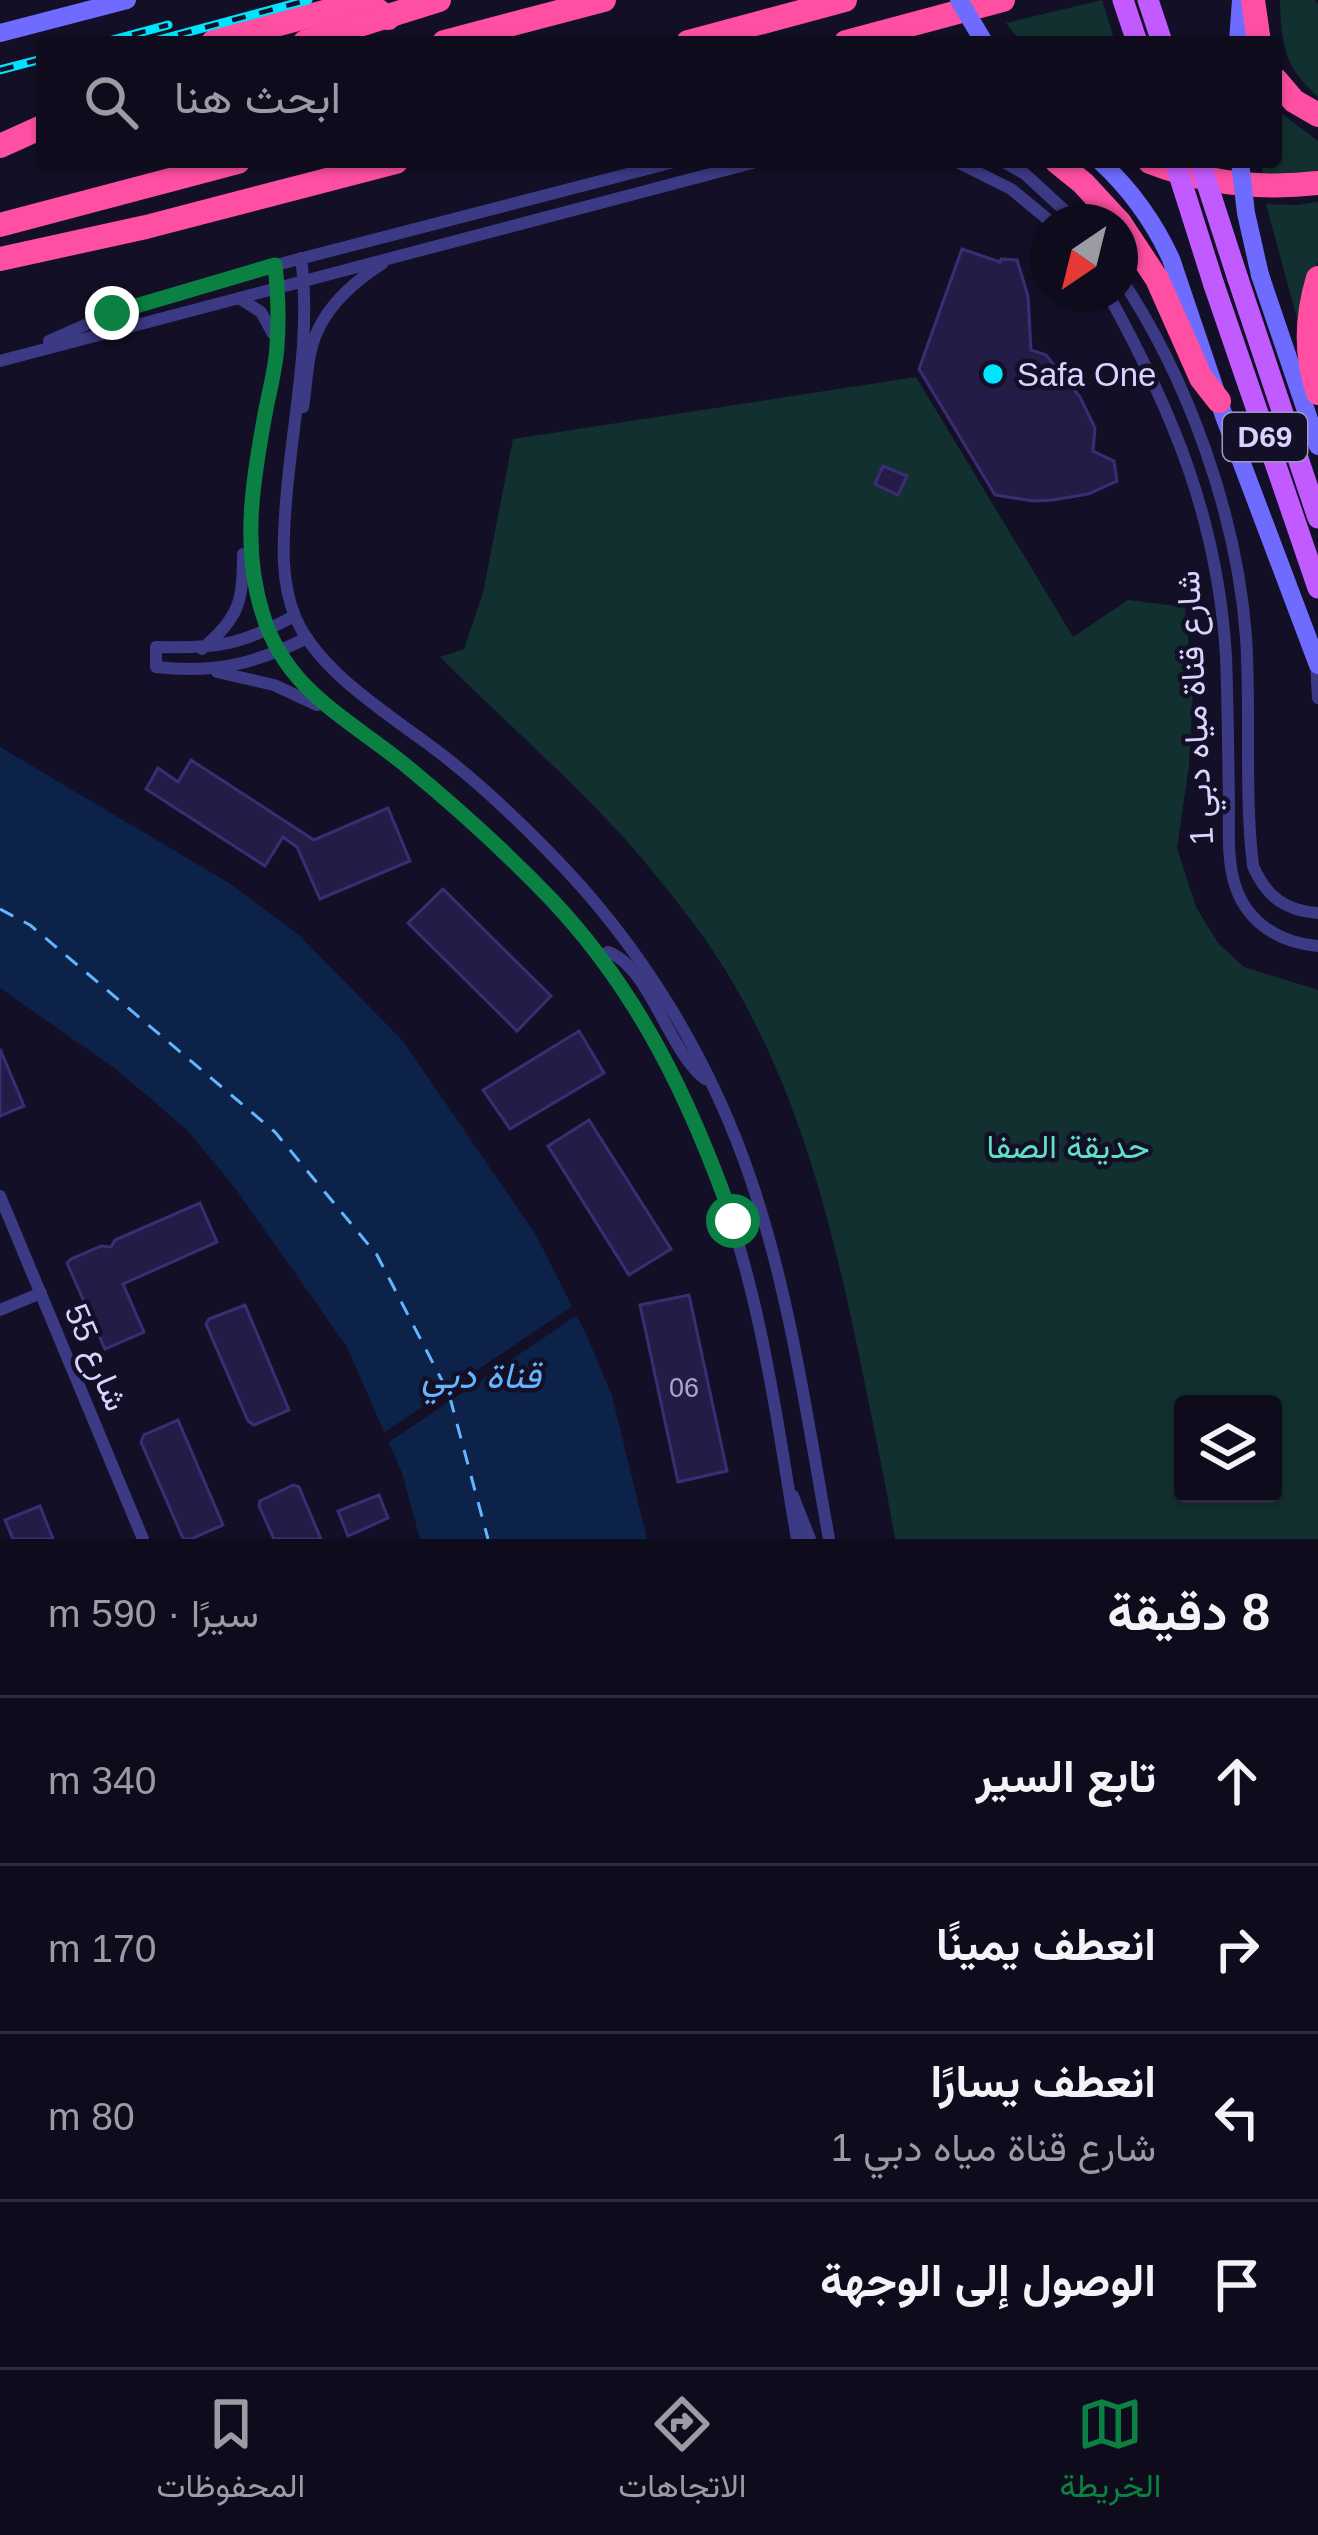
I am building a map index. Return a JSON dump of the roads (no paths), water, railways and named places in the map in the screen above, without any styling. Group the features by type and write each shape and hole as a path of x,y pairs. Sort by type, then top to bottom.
{"highway":[{"path":"326,36 439,0"},
{"path":"467,36 604,0"},
{"path":"710,36 845,0"},
{"path":"869,36 1004,0"},
{"path":"1253,0 1258,36"},
{"path":"235,36 365,1 388,18"},
{"path":"1282,87 1294,101 1318,115"},
{"path":"0,149 36,130"},
{"path":"0,149 36,143"},
{"path":"0,225 215,168"},
{"path":"0,259 373,168"},
{"path":"1065,168 1102,204"},
{"path":"1167,168 1245,185 1318,183"},
{"path":"1138,251 1157,279 1201,378 1219,401"},
{"path":"1318,278 1308,334 1318,393"}],"main road":[{"path":"0,33 127,0"},
{"path":"959,0 980,36"},
{"path":"1123,0 1135,36"},
{"path":"1148,0 1160,36"},
{"path":"1238,36 1240,0"},
{"path":"1106,168 1136,199 1162,238 1317,663"},
{"name":"D69","path":"1177,168 1318,589"},
{"name":"D69","path":"1203,168 1249,277 1318,518"},
{"path":"1241,168 1249,277 1318,446"}],"street":[{"path":"21,355 112,313 301,258 651,168"},
{"path":"0,361 733,168"},
{"path":"968,168 1011,189 1030,205"},
{"path":"1014,168 1058,204"},
{"path":"292,435 300,426 312,346 324,319 359,279 399,254"},
{"path":"301,258 306,310 282,548 295,616 323,658 471,778 551,853 598,905 672,1009 711,1084 751,1179 765,1226 784,1300 829,1539"},
{"path":"202,649 230,623 243,583 243,550 277,350 275,265"},
{"path":"238,297 269,323 277,350"},
{"name":"شارع قناة مياه دبي 1","path":"1138,307 1190,414 1234,553 1246,639 1253,866 1270,895 1283,905 1318,913"},
{"name":"شارع قناة مياه دبي 1","path":"1117,312 1191,472 1216,569 1226,658 1234,881 1241,901 1270,932 1318,946"},
{"path":"249,530 251,570 268,631 312,695 403,763 551,899 604,962 666,1059 687,1100 733,1221 768,1366 796,1539"},
{"path":"295,616 231,644 202,649 156,647 156,667 210,670 274,685 341,718"},
{"path":"210,670 248,663 307,638"},
{"path":"1317,663 1318,698"},
{"path":"604,962 608,952 620,957 694,1071 711,1084"},
{"name":"شارع 55","path":"0,1196 142,1539"},
{"path":"0,1310 41,1293"},
{"path":"787,1484 810,1539"}],"water":[{"name":"قناة دبي","path":"0,747 229,883 299,935 403,1041 536,1235 587,1336 612,1396 647,1539 420,1539 402,1473 347,1347 235,1188 187,1130 117,1070 0,988"}],"railway":[{"path":"173,36 308,0"},
{"path":"127,36 168,25"},
{"path":"0,70 36,61"}],"place":[{"name":"Safa One","path":"993,374"}],"park label":[{"name":"حديقة الصفا","path":"1068,1146"}]}
